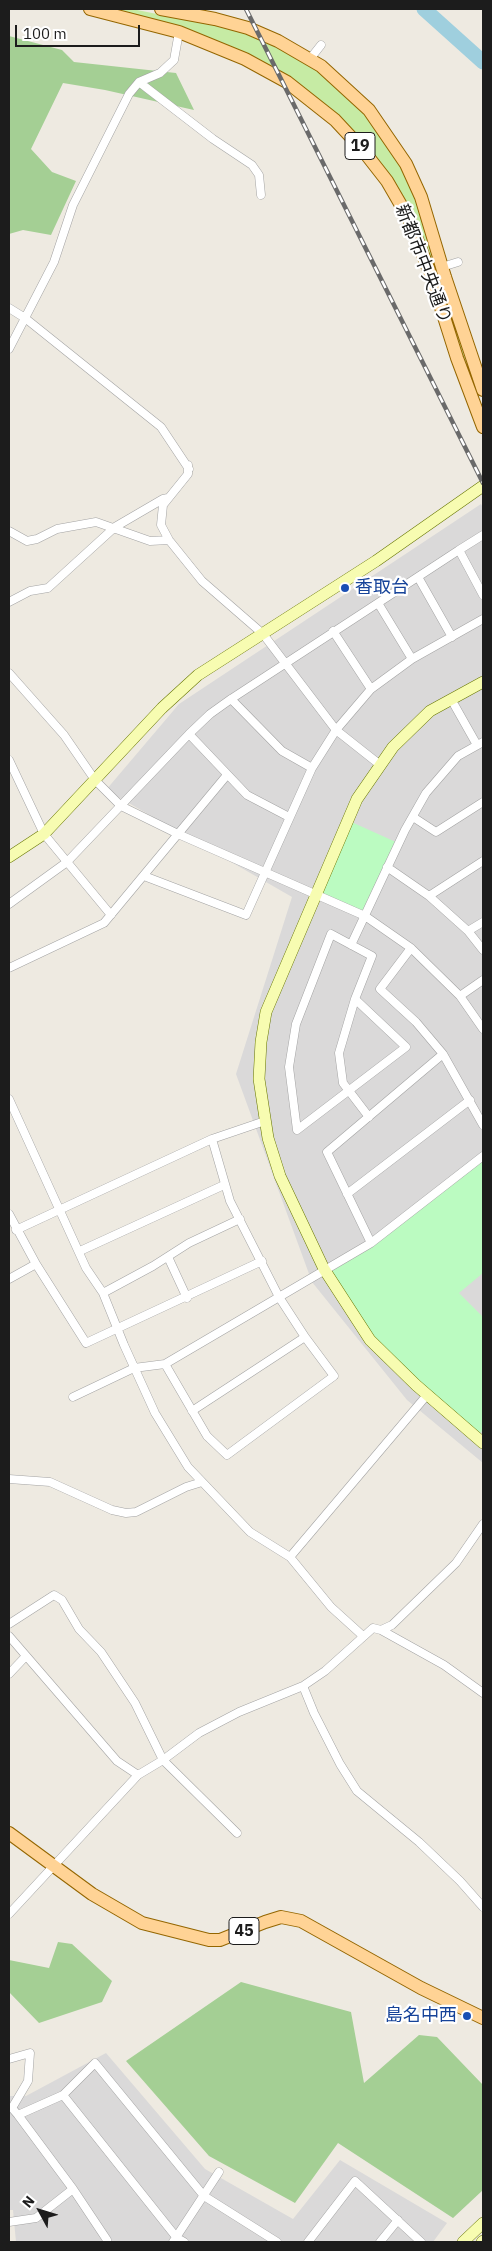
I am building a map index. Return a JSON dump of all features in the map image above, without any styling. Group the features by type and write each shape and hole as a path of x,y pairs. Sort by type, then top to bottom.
{"main road":[{"name":"新都市中央通り","path":"90,9 179,32 238,55 287,82 335,120 362,149 387,181 409,220 430,272 457,358 483,427"},
{"name":"新都市中央通り","path":"161,9 215,19 248,28 278,41 310,59 345,86 369,110 406,164 421,197 483,390"},
{"name":"45","path":"9,1833 124,1915 142,1924 190,1936 220,1940 281,1917 301,1921 421,1988 483,2018"}],"street":[{"path":"9,349 26,318 33,299 54,262 73,205 129,94 139,82 160,73 174,60 179,32"},
{"path":"310,59 321,45"},
{"path":"139,82 213,139 252,165 259,175 261,196"},
{"path":"442,266 458,262"},
{"path":"9,308 26,318 161,427 189,467 163,505 160,525 169,540 202,581 263,634 336,730 379,764"},
{"path":"9,857 44,834 198,674 376,561 483,486"},
{"path":"9,602 30,590 48,588 115,527 163,499 168,498"},
{"path":"9,531 27,541 37,539 57,529 96,522 115,527 150,541 169,540"},
{"path":"9,904 67,862 189,734 231,699 483,535"},
{"path":"459,550 483,595"},
{"path":"418,577 452,637"},
{"path":"378,603 412,659"},
{"path":"144,876 246,914 312,768 336,730 371,688 412,659 483,619"},
{"path":"333,631 371,688"},
{"path":"9,673 64,735 95,780 121,806 178,834 365,916 411,948 460,996 483,1029"},
{"path":"481,1437 427,1395 370,1340 324,1269 280,1176 265,1121 260,1079 261,1042 266,1012 314,894 356,799 393,746 430,711 483,682"},
{"path":"231,699 282,751 312,768"},
{"path":"351,945 387,867 426,793 458,756 480,744 451,699"},
{"path":"189,734 247,795 289,817"},
{"path":"9,760 44,834 111,915"},
{"path":"9,968 104,923 227,775"},
{"path":"413,817 436,832 483,802"},
{"path":"429,896 483,861"},
{"path":"387,867 429,896 468,931 483,950"},
{"path":"468,931 483,922"},
{"path":"354,999 406,1047 350,1092 297,1130 290,1067 296,1024 331,934 372,956 354,999 339,1053 343,1083 350,1092 369,1117"},
{"path":"411,948 380,989 416,1022 443,1054 483,1125"},
{"path":"460,996 483,980"},
{"path":"371,1243 327,1152 443,1054"},
{"path":"9,1099 59,1210 80,1251 86,1268 103,1293 134,1368 172,1444 188,1467 250,1532 290,1557 331,1607 363,1636"},
{"path":"347,1194 470,1100"},
{"path":"16,1230 212,1140 265,1121"},
{"path":"165,1364 207,1436 227,1456 334,1376 305,1337 279,1297 224,1185 212,1140"},
{"path":"73,1397 134,1368 165,1364 371,1243 483,1156"},
{"path":"80,1251 224,1185"},
{"path":"9,1214 36,1264 86,1343 187,1298 262,1261"},
{"path":"103,1293 168,1257 189,1243 240,1219"},
{"path":"168,1257 187,1298"},
{"path":"9,1278 36,1264"},
{"path":"192,1411 305,1337"},
{"path":"290,1557 427,1395"},
{"path":"9,1479 50,1482 112,1510 126,1513 136,1512 178,1491 202,1482"},
{"path":"381,1630 399,1619 456,1563 483,1524"},
{"path":"9,1624 54,1596 62,1600 79,1629 101,1652 135,1703 163,1760 237,1833"},
{"path":"9,1914 52,1865 138,1774 163,1760 199,1733 239,1712 303,1686 325,1671 373,1628 381,1630 444,1665 483,1693"},
{"path":"9,1636 117,1761 138,1774"},
{"path":"9,1674 26,1656"},
{"path":"303,1686 314,1713 340,1764 357,1791 419,1842 460,1881 483,1907"},
{"path":"9,2058 30,2053 28,2080 12,2108 72,2190 107,2242"},
{"path":"18,2115 63,2095 95,2064 204,2196 276,2242"},
{"path":"63,2095 178,2241 219,2172"},
{"path":"308,2242 355,2181 421,2242"},
{"path":"9,2222 36,2218 72,2190"},
{"path":"380,2242 398,2220"},
{"path":"463,2242 483,2223"}],"shaded area":[{"path":"481,504 483,508 483,1463 407,1400 312,1282 236,1074 292,897 106,790 179,704"},
{"path":"106,2053 205,2169 293,2219 340,2160 447,2223 433,2242 16,2242 13,2210 9,2210 9,2096 26,2096"}],"green space":[{"path":"110,9 132,9 242,31 296,56 325,76 356,103 391,148 417,199 483,417 428,253 341,118 297,82 256,57 210,38"},
{"path":"9,36 62,50 74,62 176,73 194,110 105,90 63,83 31,149 52,172 76,181 51,235 23,230 9,234"},
{"path":"347,820 398,843 365,916 314,894"},
{"path":"483,1156 483,1273 459,1293 483,1317 483,1430 477,1437 370,1340 324,1269 371,1243"},
{"path":"58,1942 72,1944 112,1981 102,2002 39,2023 9,1992 9,1960 49,1968"},
{"path":"241,1982 351,2012 364,2083 419,2035 437,2037 483,2085 483,2190 453,2218 338,2143 295,2203 209,2156 126,2061"}],"water":[{"path":"419,9 429,9 447,24 442,28"}],"waterway":[{"path":"424,9 483,62"}],"railway":[{"path":"246,9 483,483"}],"place":[{"name":"香取台","path":"345,588"},
{"name":"島名中西","path":"467,2016"}]}
